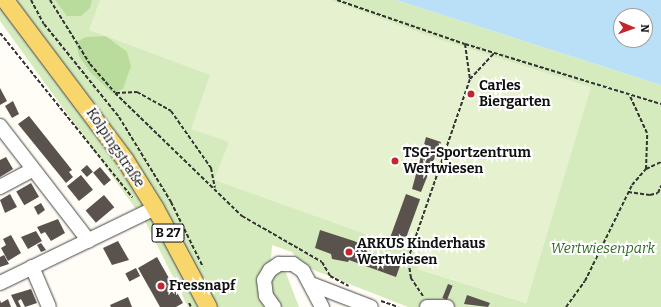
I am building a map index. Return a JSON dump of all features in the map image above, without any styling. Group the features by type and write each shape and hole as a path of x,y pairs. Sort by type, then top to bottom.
{"main road":[{"name":"Kolpingstraße","path":"5,0 103,127 150,211 208,307"},
{"path":"22,0 28,28"}],"street":[{"path":"0,126 32,170 89,240"},
{"path":"0,187 32,170"},
{"path":"0,282 150,211"},
{"path":"274,307 266,296 264,280 270,270 279,264 293,264 303,272 311,284 322,307"},
{"path":"32,267 49,307"},
{"path":"311,284 373,303"},
{"path":"427,307 447,307"}],"path":[{"path":"50,0 90,64 115,92 242,216 322,262 330,276 345,282 353,291"},
{"path":"337,0 465,44 630,96 661,104"},
{"path":"0,33 150,211"},
{"path":"465,44 470,78"},
{"path":"430,306 411,278 408,259 470,78 494,53"},
{"path":"115,92 137,92 171,111 211,168 216,189"},
{"path":"630,96 647,133 646,168"},
{"path":"566,307 585,281 628,192 646,168 661,162"},
{"path":"628,192 650,195 658,193 661,186"},
{"path":"188,300 192,307"},
{"path":"373,303 398,307"}],"green space":[{"name":"Wertwiesenpark","path":"0,0 107,0 253,85 379,239 421,254 418,269 526,303 589,92 324,0 396,0 661,85 661,307 408,307 301,265 292,252 272,245 271,259 284,268 299,307 188,307 146,223 0,21"},
{"path":"55,0 92,0 90,8 81,16 67,16"},
{"name":"TSG-Sportzentrum Wertwiesen","path":"100,0 330,0 438,39 591,87 526,303 418,269 421,254 214,180 229,142 191,129 210,75 89,30"},
{"path":"106,36 127,52 131,66 123,89 112,93 91,73 79,56 76,42 86,37"}],"water":[{"path":"396,0 661,0 661,85"}],"building":[{"path":"0,88 7,101 0,105"},
{"path":"13,101 19,114 12,118 5,106"},
{"path":"29,116 72,170 69,172 73,177 66,183 18,124"},
{"path":"426,137 441,142 421,192 412,189"},
{"path":"6,157 13,169 0,177 0,160"},
{"path":"87,165 93,172 87,177 81,170"},
{"path":"100,167 111,180 104,186 93,173"},
{"path":"81,175 93,190 79,201 67,186"},
{"path":"31,183 39,197 24,205 16,192"},
{"path":"10,194 17,207 5,213 0,200"},
{"path":"406,194 420,199 405,241 391,236"},
{"path":"104,195 114,207 96,223 86,210"},
{"path":"41,203 45,210 38,215 34,207"},
{"path":"58,219 65,233 51,241 45,232 41,234 37,227"},
{"name":"ARKUS Kinderhaus Wertwiesen","path":"320,230 354,241 368,247 366,251 401,263 396,277 349,260 348,262 332,259 331,254 315,248"},
{"path":"36,231 42,241 28,249 21,237"},
{"path":"11,235 21,253 8,261 1,248 6,245 3,239"},
{"path":"118,241 129,260 112,265 103,248"},
{"path":"41,243 46,250 41,252 37,245"},
{"path":"4,255 9,264 0,267 0,257"},
{"name":"Fressnapf","path":"157,257 183,303 176,307 160,307 138,268"},
{"path":"136,268 140,276 129,281 125,273"},
{"path":"448,284 453,286 447,300 442,298"},
{"path":"31,289 37,303 25,307 21,299 18,301 21,307 17,307 11,295"},
{"path":"467,295 490,303 488,307 464,304"},
{"path":"128,297 132,307 111,307 110,305"},
{"path":"8,299 11,307 0,307 0,300 1,303"}],"place":[{"name":"Carles Biergarten","path":"471,94"},
{"name":"TSG-Sportzentrum Wertwiesen","path":"395,161"},
{"name":"ARKUS Kinderhaus Wertwiesen","path":"349,252"},
{"name":"Fressnapf","path":"161,286"}]}
